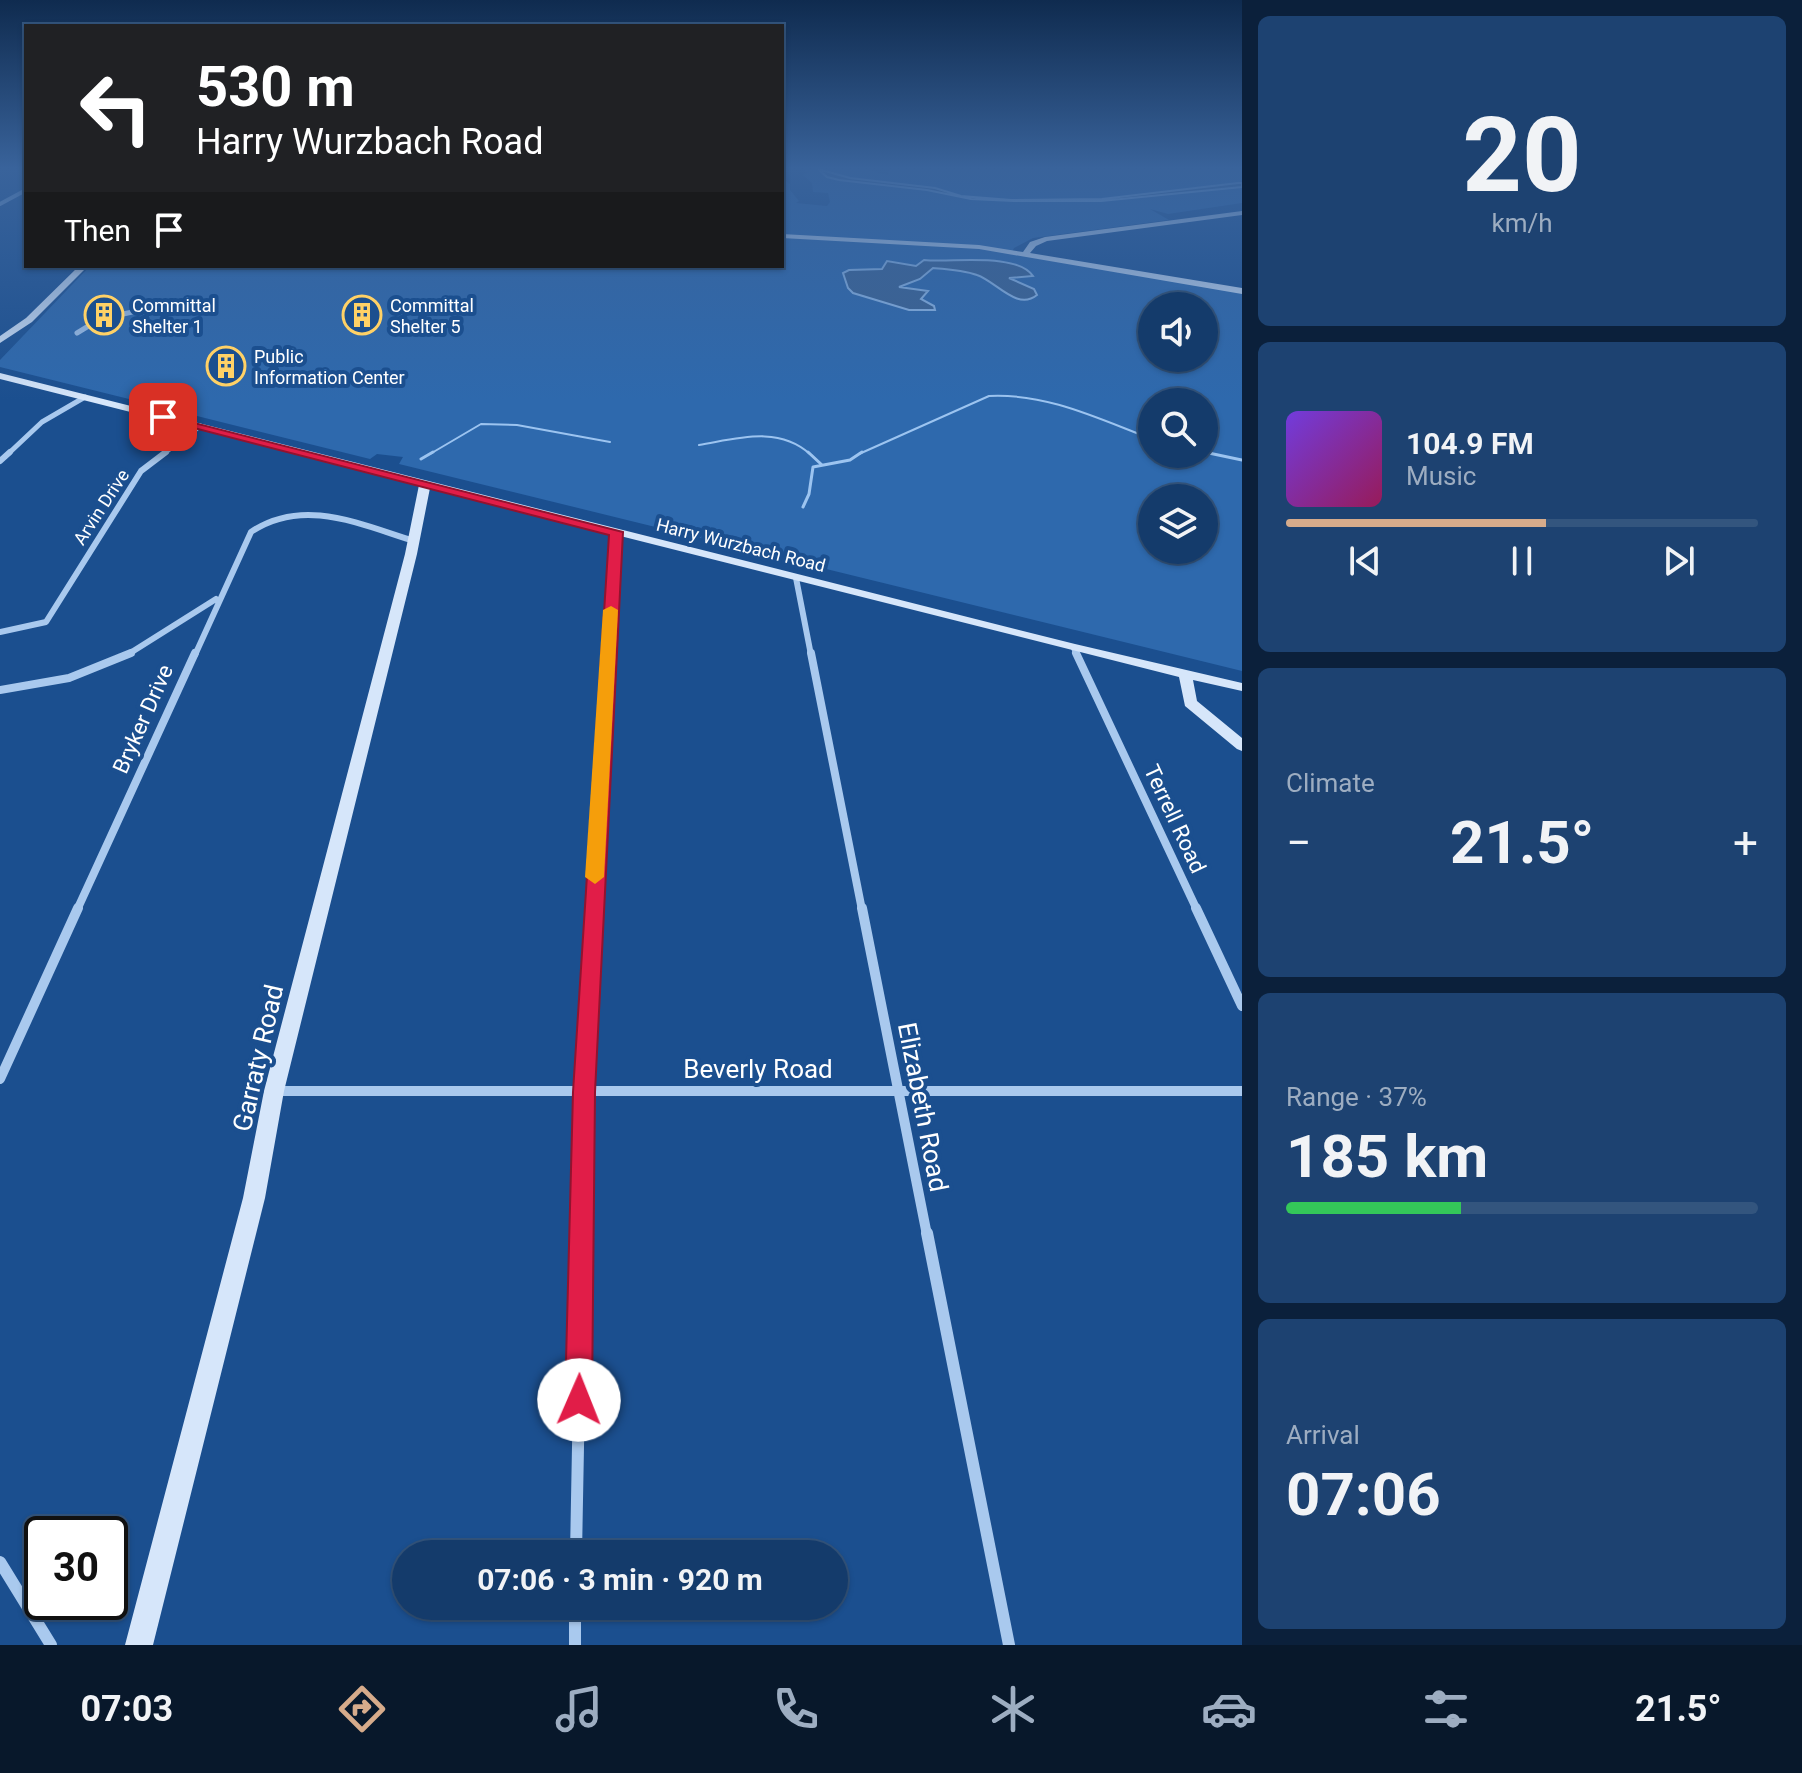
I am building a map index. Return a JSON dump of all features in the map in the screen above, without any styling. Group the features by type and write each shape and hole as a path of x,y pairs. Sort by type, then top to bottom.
{"street":[{"path":"958,246 1027,251 1125,272 1242,291"},
{"path":"1000,251 1024,246"},
{"path":"1027,251 1032,246"},
{"path":"0,340 29,320 82,268"},
{"path":"77,333 100,319 137,311"},
{"name":"Harry Wurzbach Road","path":"0,376 1074,648 1242,687"},
{"path":"0,461 42,422 85,397"},
{"name":"Arvin Drive","path":"0,632 46,622 141,471 200,426"},
{"name":"Garraty Road","path":"139,1645 254,1198 274,1091 414,541 425,483"},
{"name":"Bryker Drive","path":"0,1079 217,599 251,532 273,517 291,513 316,514 414,541"},
{"path":"576,1540 584,1092 616,532"},
{"name":"Elizabeth Road","path":"796,578 1009,1645"},
{"path":"0,690 45,684 92,671 127,655 217,599"},
{"name":"Terrell Road","path":"1074,648 1242,1006"},
{"path":"1185,672 1190,703 1242,746"},
{"name":"Beverly Road","path":"274,1091 1242,1091"},
{"path":"0,1562 51,1645"},
{"path":"575,1620 575,1645"}],"shaded area":[{"path":"784,246 1018,246 1011,254 1242,293 1242,671 399,464 403,457 377,454 370,459 189,414 183,410 184,404 145,403 0,367 0,360 88,268 784,268"},
{"path":"924,260 983,260 1013,264 1033,276 1009,278 1034,289 1037,295 1030,299 1014,298 977,275 933,268 920,279 899,287 928,291 921,299 934,306 935,310 909,310 853,293 843,273 882,269 887,261 916,266"}],"waterway":[{"path":"859,454 989,396 1052,403 1138,434"},
{"path":"430,454 481,424 517,425 610,442"},
{"path":"699,445 756,436 771,437 798,445 810,454"},
{"path":"421,459 433,452"},
{"path":"808,452 822,465"},
{"path":"803,507 809,494 813,467 850,460 859,454"},
{"path":"1218,455 1242,460"}],"slow traffic":[{"path":"595,877 611,610"}],"place":[{"name":"Committal Shelter 1","path":"104,315"},
{"name":"Committal Shelter 5","path":"362,315"},
{"name":"Public Information Center","path":"226,366"}],"route":[{"path":"163,417 616,532 600,765 584,1092 579,1400"}]}
